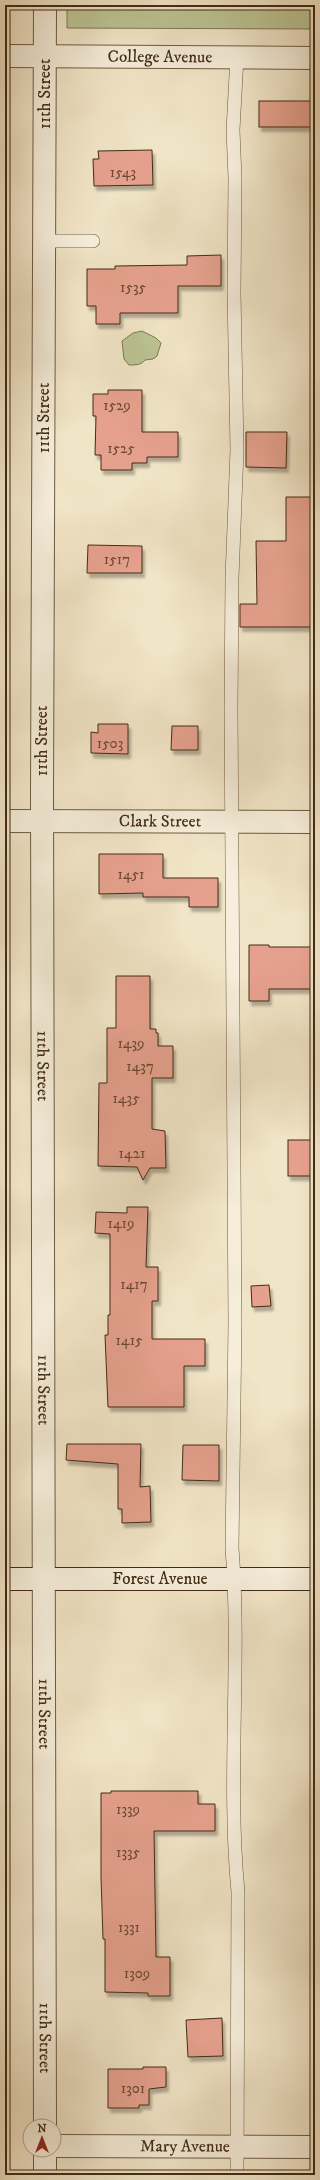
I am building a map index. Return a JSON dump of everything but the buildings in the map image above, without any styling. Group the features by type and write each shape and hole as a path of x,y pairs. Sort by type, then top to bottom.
{"street":[{"name":"11th Street","path":"45,5 42,821 45,2118"},
{"name":"College Avenue","path":"5,56 315,58"},
{"name":"Clark Street","path":"5,821 315,822"},
{"name":"Forest Avenue","path":"5,1579 315,1579"},
{"name":"Mary Avenue","path":"62,2146 315,2147"},
{"path":"45,2158 46,2175"}],"lane":[{"path":"237,57 233,130 235,178 234,293 237,450 232,578 235,1330 232,1548 235,1579 234,1853 238,1892 237,2175"},
{"path":"44,241 92,241"}],"green space":[{"path":"67,5 315,5 315,29 67,28"},
{"path":"142,331 156,338 161,343 157,356 153,359 145,360 140,364 129,365 124,359 122,341 133,333"}]}
